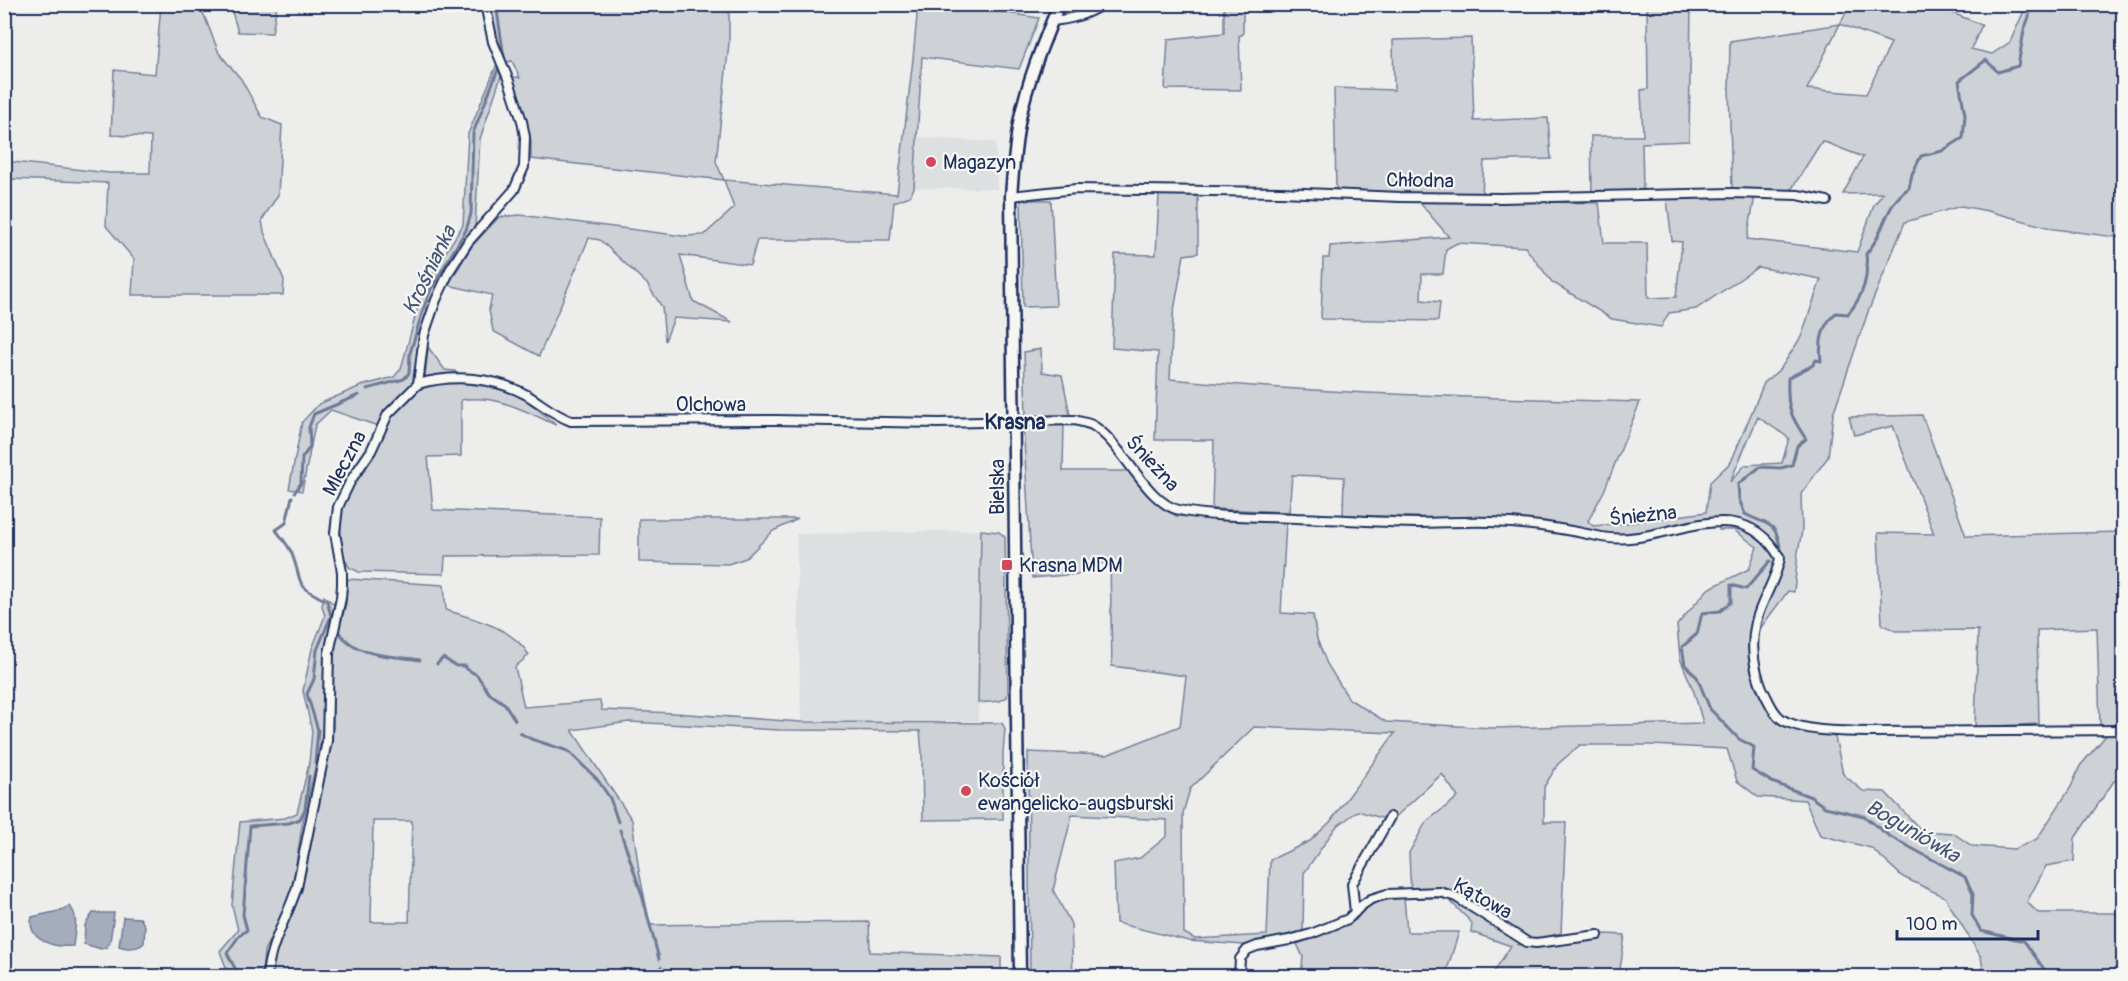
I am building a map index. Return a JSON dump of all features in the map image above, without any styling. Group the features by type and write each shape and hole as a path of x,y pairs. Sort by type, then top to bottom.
{"street":[{"path":"418,384 424,335 446,277 468,242 514,190 524,167 525,137 522,121 493,42 485,4"},
{"name":"Bielska","path":"1020,976 1011,196 1020,116 1040,51 1059,4"},
{"path":"1052,21 1072,19 1088,14 1103,4"},
{"name":"Chłodna","path":"1011,196 1076,189 1422,197 1733,193 1798,195 1827,201"},
{"name":"Olchowa","path":"418,384 448,378 469,378 494,383 514,389 556,416 571,421 788,420 939,423 1015,420"},
{"name":"Mleczna","path":"267,976 268,958 273,942 292,904 297,888 327,741 329,653 342,585 335,533 338,507 351,480 371,450 387,414 418,384"},
{"name":"Śnieżna","path":"1015,420 1075,420 1091,425 1120,451 1144,484 1162,501 1176,510 1418,523 1489,522 1569,529 1612,538 1735,521 1752,527 1766,537 1780,558 1778,570 1756,620 1753,638 1757,680 1775,713 1785,722 1833,730 1874,732 2124,730"},
{"path":"1354,912 1352,884 1390,817"},
{"name":"Kątowa","path":"1239,976 1240,959 1247,950 1311,934 1348,919 1371,899 1388,894 1440,892 1456,897 1527,942 1536,943 1598,935"}],"shaded area":[{"path":"161,5 200,5 219,53 241,79 262,117 282,125 278,195 262,220 264,232 284,280 283,295 132,295 134,259 106,226 108,183 11,179 5,213 5,161 109,173 150,173 151,137 111,135 114,70 155,74"},
{"path":"230,5 277,5 272,33 238,32"},
{"path":"487,5 732,5 729,7 729,43 716,162 724,180 531,159 531,141 511,76 520,78 512,61 504,63"},
{"path":"918,5 957,5 1039,18 1019,69 922,57 914,188 910,196 894,202 890,240 757,240 750,265 680,255 693,301 732,322 674,318 665,341 662,307 647,284 600,240 589,238 539,356 493,331 489,310 492,295 448,285 472,246 499,217 520,215 683,236 704,235 734,208 724,180 897,194"},
{"path":"1224,5 1243,5 1243,34 1239,36 1241,90 1165,89 1168,39 1224,33"},
{"path":"1647,5 1691,5 1689,141 1642,143 1643,190 1592,193 1591,136 1643,136 1641,90 1648,89"},
{"path":"1850,5 1933,5 1982,25 1971,49 1992,54 2010,42 2024,11 2016,5 2123,5 2123,238 2054,229 1961,206 1905,222 1868,312 1833,414 1828,457 1801,494 1802,531 1794,592 1788,591 1748,645 1752,674 1777,723 1835,737 1843,774 1863,791 1885,792 1922,831 1953,833 1972,846 2014,849 2037,839 2071,787 2080,766 2108,733 2123,733 2123,780 2114,781 2075,838 2074,861 2046,866 2027,902 2038,913 2123,913 2123,976 1984,976 1981,957 1945,897 1903,877 1871,848 1820,835 1805,800 1758,797 1737,781 1727,749 1652,745 1580,745 1558,764 1544,787 1544,822 1566,822 1561,933 1517,945 1605,934 1625,935 1619,976 1491,976 1511,946 1471,932 1472,923 1447,898 1411,898 1409,853 1426,822 1458,797 1442,774 1391,821 1358,811 1336,827 1304,873 1303,931 1244,945 1189,941 1116,923 1114,863 1140,858 1167,836 1167,820 1072,815 1053,890 1071,924 1073,976 1030,976 1028,752 1107,755 1180,726 1186,676 1112,666 1110,560 1078,574 1032,578 1023,423 1064,424 1063,471 1131,471 1150,496 1176,516 1286,522 1281,613 1313,615 1317,639 1327,664 1349,699 1386,722 1493,728 1703,723 1694,692 1680,658 1677,625 1708,589 1749,569 1757,547 1734,530 1719,530 1721,518 1608,535 1544,521 1343,515 1344,477 1292,475 1289,512 1212,509 1214,440 1155,440 1158,352 1112,348 1115,254 1156,255 1159,194 1198,196 1198,253 1184,255 1173,316 1170,379 1347,392 1640,402 1604,491 1588,521 1593,526 1706,512 1710,482 1731,462 1764,383 1781,368 1801,337 1821,279 1758,267 1696,309 1669,313 1661,327 1612,319 1552,282 1525,247 1457,243 1446,249 1443,274 1422,274 1421,300 1440,302 1438,321 1321,319 1323,258 1329,258 1330,246 1449,237 1420,203 1436,200 1599,203 1604,243 1647,243 1648,298 1676,297 1682,242 1672,241 1667,199 1755,196 1747,239 1857,252 1874,205 1883,193 1843,194 1863,157 1822,141 1791,190 1732,189 1730,41 1840,24","holes":["1840,24 1891,43 1866,94 1807,89","1758,417 1789,438 1782,463 1745,465 1730,482","1254,727 1395,733 1330,822 1310,841 1270,860 1267,935 1195,939 1184,933 1183,813 1190,789"]},
{"path":"1471,38 1474,121 1548,118 1551,159 1484,161 1482,195 1336,190 1334,88 1394,90 1393,40"},
{"path":"497,64 501,76 480,139 475,227 454,256 435,291 413,379 425,377 428,347 445,370 455,371 458,383 484,386 511,393 527,401 556,425 522,409 499,402 487,399 461,400 461,456 428,457 433,510 600,517 599,555 445,556 444,574 359,572 349,567 342,553 340,518 351,485 383,430 378,426 331,410 315,425 302,491 289,489 302,422 319,404 361,386 394,377 401,369 423,288 463,225 468,134"},
{"path":"917,137 996,142 997,189 914,188"},
{"path":"1021,200 1051,200 1056,306 1023,307"},
{"path":"1041,349 1042,372 1062,375 1070,415 1026,416 1024,352"},
{"path":"1922,415 1966,536 2119,532 2124,622 2123,724 2100,726 2097,628 2037,630 2039,724 1975,727 1978,630 1895,631 1882,624 1878,533 1934,534 1893,426 1854,435 1849,417"},
{"path":"639,519 798,519 773,531 746,558 728,564 639,562"},
{"path":"981,530 978,721 801,722 796,534"},
{"path":"981,530 999,532 1005,537 1008,690 1007,697 1000,701 978,703"},
{"path":"347,579 444,585 446,610 503,631 522,645 529,655 515,667 524,707 600,701 602,710 801,722 1002,723 1005,729 1003,819 923,820 920,731 780,730 629,722 572,730 632,820 650,925 869,922 870,952 1001,957 1001,976 271,976 272,961 302,890 333,727 332,653 346,604","holes":["373,821 412,821 409,922 371,922"]},
{"path":"324,596 334,604 337,612 324,650 323,731 302,826 291,896 264,951 262,976 229,976 220,951 238,930 232,905 240,822 285,818 297,813 309,764 312,731 303,691 312,649 325,616 322,606"},
{"path":"1404,897 1407,932 1459,932 1445,976 1301,976 1303,957 1297,944 1356,920 1366,906"}],"water":[{"path":"69,906 75,919 73,946 50,944 37,937 31,925 32,917 59,911"},
{"path":"93,913 114,913 110,942 107,947 101,949 84,944 85,925"},
{"path":"123,917 140,918 145,926 142,945 132,948 119,946"}],"waterway":[{"name":"Krośnianka","path":"496,4 504,57"},
{"name":"Boguniówka","path":"1780,547 1776,532 1769,524 1745,514 1739,499 1738,484 1760,467 1781,468 1792,465 1797,446 1806,439 1790,410 1788,378 1813,365 1816,360 1821,361 1821,341 1827,323 1836,313 1848,314 1858,300 1866,279 1866,254 1876,240 1893,204 1909,188 1912,174 1921,156 1942,151 1963,138 1965,115 1959,81 1986,60 1998,72 2018,66 2030,4"},
{"name":"Krośnianka","path":"367,389 404,379 409,373 410,353 431,289 466,230 471,214 473,133 499,67"},
{"name":"Krośnianka","path":"295,492 301,483 302,458 310,447 309,427 314,414 359,395"},
{"name":"Krośnianka","path":"292,497 286,523 276,530 291,551 301,583 308,591 327,601 331,616 317,650 314,679 307,694 318,730 315,763"},
{"name":"Boguniówka","path":"1770,561 1746,589 1731,585 1731,602 1720,611 1702,613 1697,634 1682,647 1685,665 1697,677 1710,709 1739,739 1754,747 1752,770 1772,782 1811,797 1825,807 1864,816 1889,836 1965,877 1973,894 1972,915 1981,931 2024,941 2049,976"},
{"path":"338,631 346,640 364,651 420,660"},
{"path":"437,664 443,658 456,666 466,666 465,668 477,675 489,693 505,704 515,720"},
{"path":"520,733 568,751 597,779 610,798 618,822"},
{"name":"Krośnianka","path":"239,976 227,953 239,936 247,930 243,915 250,826 289,823 300,819 305,809 309,776"},
{"path":"620,830 642,895 659,959"},
{"path":"661,967 663,976"}],"place":[{"name":"Magazyn","path":"931,162"},
{"name":"Krasna MDM","path":"1007,565"},
{"name":"Kościół ewangelicko-augsburski","path":"966,791"}],"district":[{"name":"Krasna","path":"1015,422"}]}
